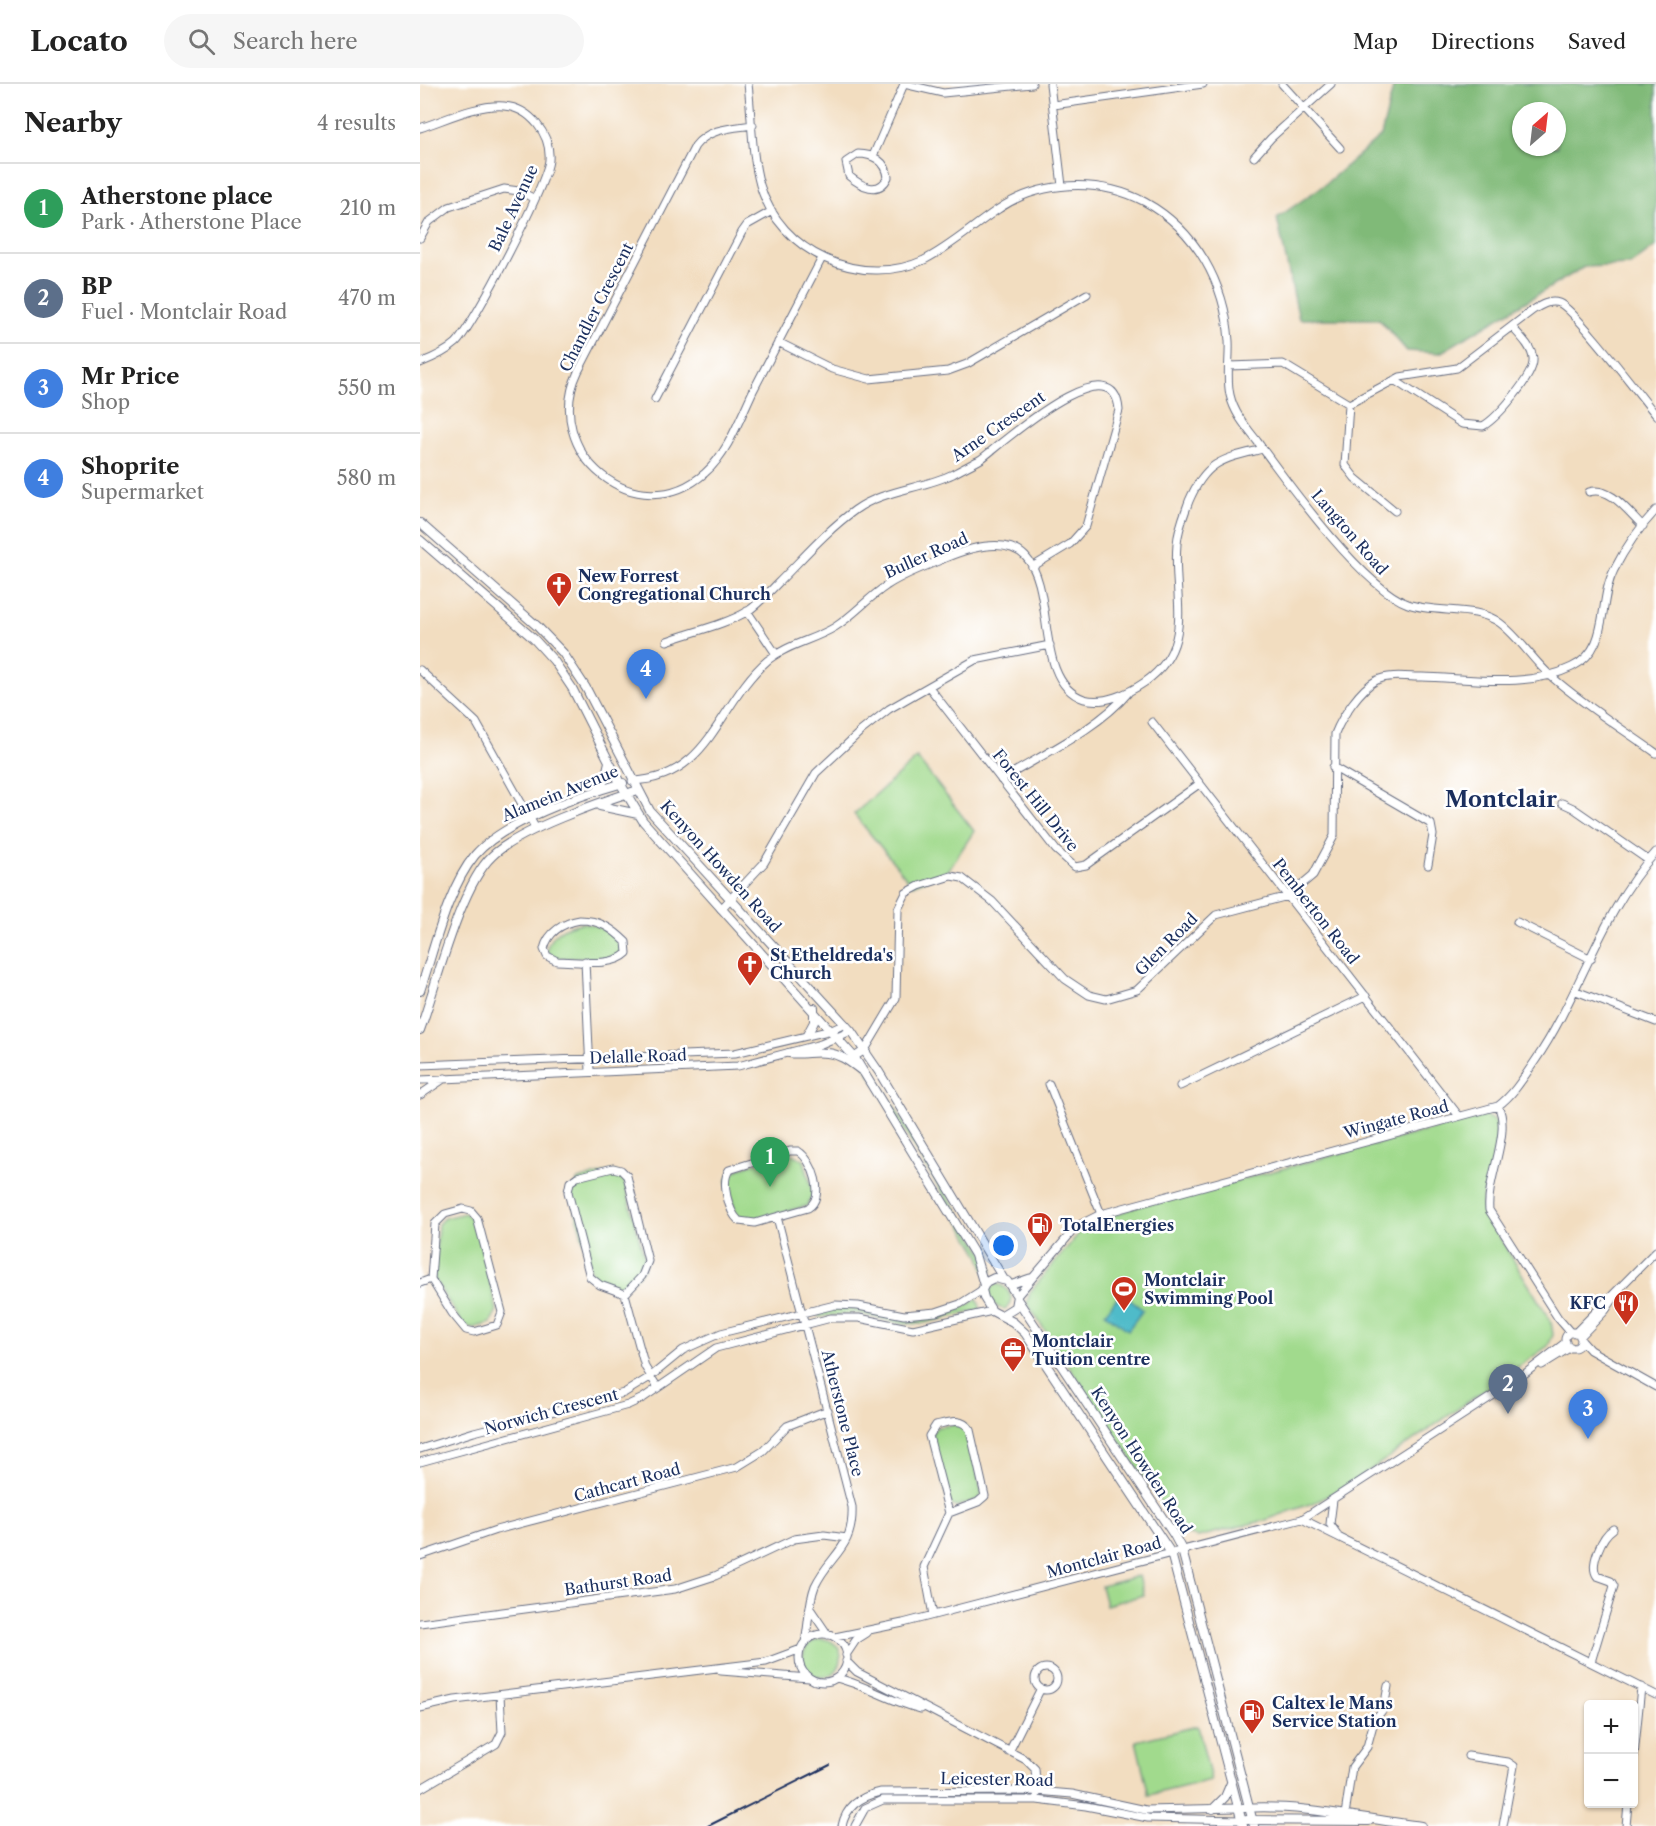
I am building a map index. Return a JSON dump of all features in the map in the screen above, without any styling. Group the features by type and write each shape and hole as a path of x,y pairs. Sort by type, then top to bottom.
{"street":[{"name":"Langton Road","path":"748,84 756,164 765,199 791,236 822,258 856,270 901,267 922,261 1000,207 1045,188 1087,186 1124,193 1156,209 1184,231 1206,261 1217,288 1226,319 1228,381 1233,406 1263,449 1352,560 1379,587 1408,604 1496,620 1550,675 1656,753"},
{"path":"873,156 904,84 943,93 1032,84"},
{"path":"1050,84 1062,186"},
{"path":"1053,105 1203,84"},
{"path":"1282,84 1340,148"},
{"path":"1254,157 1331,84"},
{"name":"Bale Avenue","path":"420,128 488,107 508,106 523,112 537,124 548,146 548,170 470,326 449,348 420,363"},
{"name":"Chandler Crescent","path":"753,125 707,135 689,155 573,383 568,411 573,436 579,449 597,472 618,485 649,493 686,485 704,474 718,458 822,258"},
{"path":"853,155 873,156 885,166 888,177 883,185 873,189 853,179 845,166 853,155"},
{"path":"420,238 429,222 449,207 504,189 519,191 535,199"},
{"path":"655,399 742,232 747,225 772,211"},
{"path":"777,342 822,365 861,378 948,371 967,364 1087,294"},
{"path":"1348,404 1394,380 1415,373 1457,368 1533,310 1553,302 1564,306 1580,322 1656,415"},
{"path":"1394,380 1462,424 1483,426 1495,417 1526,378 1533,363 1532,352 1512,327"},
{"path":"1229,366 1283,364 1348,404"},
{"name":"Arne Crescent","path":"667,641 747,611 834,526 857,508 883,496 923,487 979,460 1051,405 1072,393 1092,388 1109,390 1115,395 1119,410 1086,526 1070,544 1032,567"},
{"path":"1348,404 1346,468 1395,511"},
{"path":"1001,780 1091,724 1159,671 1175,646 1179,616 1177,545 1181,524 1197,486 1208,471 1222,461 1263,449"},
{"path":"1589,492 1596,490 1608,493 1643,526"},
{"name":"Glen Road","path":"851,1059 865,1050 897,994 896,937 900,903 911,890 931,882 954,875 962,878 998,906 1065,979 1089,995 1106,999 1137,990 1216,915 1288,896 1313,875 1334,836 1334,741 1338,726 1364,691 1375,681 1394,676 1514,680 1550,675 1572,667 1583,660 1597,641 1614,570 1656,510"},
{"name":"Kenyon Howden Road","path":"420,523 547,635 568,659 586,688 632,780 658,822 848,1028 865,1050 1007,1281"},
{"name":"Kenyon Howden Road","path":"420,540 534,639 554,661 572,688 638,814 721,909 814,1008 851,1059 864,1072 975,1255 983,1287"},
{"name":"Buller Road","path":"632,780 647,780 682,766 694,758 756,674 776,654 836,626 897,579 965,550 985,545 1005,547 1022,555 1032,567"},
{"path":"1032,567 1043,599 1050,645 1058,675 1071,692 1080,697 1100,700 1128,693"},
{"path":"468,582 477,573"},
{"path":"747,611 776,654"},
{"path":"721,909 772,850 822,766 889,709 975,660 1050,645"},
{"path":"420,670 476,722 536,829"},
{"name":"Forest Hill Drive","path":"929,687 1063,858 1080,867 1199,784"},
{"name":"Pemberton Road","path":"1152,722 1459,1116"},
{"path":"596,793 605,778 609,762"},
{"path":"1333,767 1431,824 1433,835 1428,865"},
{"name":"Alamein Avenue","path":"420,991 452,897 468,865 495,836 529,818 632,780"},
{"name":"Buller Road","path":"638,790 647,780"},
{"name":"Alamein Avenue","path":"420,1030 474,881 490,858 502,847 536,829 638,790"},
{"path":"1562,803 1573,808 1648,860"},
{"path":"597,806 638,814"},
{"path":"1656,852 1623,893 1576,992 1551,1038 1514,1092 1498,1106 1502,1126 1489,1194 1489,1210 1573,1340 1656,1387"},
{"path":"589,920 608,927 628,945 627,953 617,960 585,961 554,960 545,953 547,940 566,924 589,920"},
{"path":"1517,922 1591,959"},
{"path":"585,961 590,1071"},
{"path":"1576,992 1656,1022"},
{"path":"1180,1086 1366,996"},
{"path":"807,1035 814,1022 814,1008"},
{"name":"Delalle Road","path":"420,1080 447,1077 738,1066 789,1053 848,1028"},
{"name":"Delalle Road","path":"420,1065 735,1053 807,1035 835,1034"},
{"path":"789,1053 829,1053 851,1059"},
{"path":"420,1095 447,1077"},
{"path":"1049,1084 1101,1214"},
{"name":"Wingate Road","path":"1017,1298 1077,1226 1101,1214 1498,1106"},
{"path":"798,1151 809,1161 817,1192 816,1199 808,1208 777,1217 748,1224 739,1221 732,1210 725,1185 726,1176 734,1167 798,1151"},
{"path":"613,1168 621,1170 627,1176 648,1261 642,1276 625,1294 597,1284 590,1277 568,1192 570,1182 577,1177 613,1168"},
{"path":"457,1210 471,1211 480,1227 501,1306 499,1323 483,1330 466,1330 452,1313 431,1279 433,1232 437,1221 445,1214 457,1210"},
{"name":"Atherstone Place","path":"777,1217 807,1324 852,1507 847,1538 839,1555 816,1584 803,1645"},
{"name":"Montclair Road","path":"831,1636 869,1632 1302,1519 1573,1340 1656,1251"},
{"path":"1007,1281 1017,1298 1012,1311 1002,1315 992,1311 984,1298 983,1287 994,1278 1007,1281 1033,1277"},
{"path":"420,1283 431,1279"},
{"name":"Norwich Crescent","path":"420,1449 624,1394 650,1377 683,1350 708,1337 804,1313 847,1305 891,1314 922,1314 953,1308 983,1287"},
{"path":"625,1294 650,1377 658,1388"},
{"name":"Kenyon Howden Road","path":"1017,1298 1182,1550 1201,1643 1208,1694 1242,1823"},
{"name":"Norwich Crescent","path":"420,1462 495,1439 628,1405 658,1388 716,1348 842,1317 859,1318 900,1328 927,1328 992,1311"},
{"name":"Kenyon Howden Road","path":"1002,1315 1020,1327 1031,1342 1171,1553 1218,1692 1252,1823"},
{"path":"1031,1342 1042,1335"},
{"path":"1077,1410 1087,1402"},
{"path":"571,1407 575,1419"},
{"name":"Cathcart Road","path":"420,1556 496,1530 737,1467 762,1451 787,1426 828,1410"},
{"path":"933,1615 924,1567 949,1513 929,1436 936,1425 959,1421 965,1423 970,1430 985,1491 978,1502 949,1513"},
{"path":"491,1428 495,1439"},
{"path":"1333,1500 1330,1524 1339,1535"},
{"path":"1302,1519 1339,1535 1656,1695"},
{"path":"1591,1662 1614,1586 1611,1581 1594,1573 1594,1569 1602,1542 1613,1529"},
{"name":"Bathurst Road","path":"420,1623 675,1589 715,1576 794,1539 824,1535 847,1538"},
{"path":"810,1608 831,1636 844,1648 846,1658 857,1672 1009,1752 1035,1769 1037,1800"},
{"name":"Montclair Road","path":"846,1658 856,1640 869,1632"},
{"path":"420,1708 455,1700 712,1670 776,1660 803,1645 815,1635 831,1636"},
{"path":"803,1645 799,1662 810,1678"},
{"path":"836,1678 846,1658"},
{"path":"712,1670 810,1678 823,1682 836,1678 853,1683 895,1703 930,1711"},
{"path":"1345,1815 1352,1767 1367,1747 1374,1721 1384,1708 1388,1686"},
{"path":"1634,1754 1641,1688"},
{"path":"1009,1752 1040,1690"},
{"path":"1208,1694 1218,1692"},
{"path":"420,1789 496,1744 502,1727 500,1695"},
{"path":"1468,1756 1508,1762 1514,1766 1503,1826"},
{"path":"1213,1809 1225,1797 1231,1782"},
{"name":"Leicester Road","path":"842,1826 846,1815 859,1800 881,1792 1037,1791 1071,1794 1146,1810 1238,1808"},
{"name":"Leicester Road","path":"855,1826 865,1808 883,1800 1037,1800 1086,1806 1148,1818 1242,1823"},
{"path":"1238,1808 1345,1815 1421,1826"},
{"path":"1626,1826 1628,1808"},
{"path":"1242,1823 1277,1820 1366,1822 1372,1820"},
{"path":"1270,1826 1277,1820"}],"green space":[{"path":"1394,84 1656,84 1656,246 1630,265 1584,267 1440,353 1407,351 1379,319 1299,319 1277,218 1324,185 1381,136"},
{"path":"917,758 974,831 948,871 912,885 854,814"},
{"path":"582,923 610,932 623,945 622,954 611,958 552,958 547,951 555,935 565,928"},
{"path":"867,1062 993,1271 986,1274 979,1254 865,1066"},
{"path":"1484,1116 1494,1120 1497,1137 1482,1209 1551,1321 1553,1335 1548,1346 1353,1482 1318,1501 1266,1520 1198,1537 1186,1534 1171,1518 1030,1308 1027,1303 1030,1292 1080,1232 1096,1222 1132,1208"},
{"path":"793,1154 804,1160 813,1193 807,1206 746,1221 740,1218 728,1188 727,1181 730,1175 745,1166"},
{"path":"613,1171 620,1174 625,1184 645,1260 644,1269 623,1290 606,1285 592,1276 571,1192 578,1180"},
{"path":"465,1213 475,1222 497,1310 491,1323 473,1328 463,1325 434,1279 438,1224 444,1218"},
{"path":"996,1284 1008,1290 1011,1303 1005,1309 995,1305 991,1299 990,1289"},
{"path":"977,1298 981,1310 921,1324 897,1323 855,1313 819,1317 817,1314 837,1308 847,1308 898,1319 919,1320 950,1313"},
{"path":"961,1424 966,1426 982,1495 979,1499 955,1507 948,1503 932,1433 937,1427"},
{"path":"1139,1576 1144,1595 1106,1605 1101,1586"},
{"path":"822,1639 835,1645 841,1658 835,1671 822,1677 809,1671 803,1658 809,1645"},
{"path":"1198,1726 1211,1780 1149,1795 1136,1741"}],"water":[{"name":"Montclair Swimming Pool","path":"1121,1293 1143,1310 1128,1330 1105,1313"}],"railway":[{"path":"708,1826 830,1765"}],"place":[{"name":"New Forrest Congregational Church","path":"559,608"},
{"name":"Shoprite","path":"646,699"},
{"name":"St Etheldreda's Church","path":"750,987"},
{"name":"Atherstone place","path":"770,1187"},
{"name":"TotalEnergies","path":"1040,1248"},
{"name":"Montclair Swimming Pool","path":"1124,1312"},
{"name":"KFC","path":"1626,1326"},
{"name":"Montclair Tuition centre","path":"1013,1373"},
{"name":"BP","path":"1508,1414"},
{"name":"Mr Price","path":"1588,1439"},
{"name":"Caltex le Mans Service Station","path":"1252,1735"}],"district":[{"name":"Montclair","path":"1501,799"}]}
